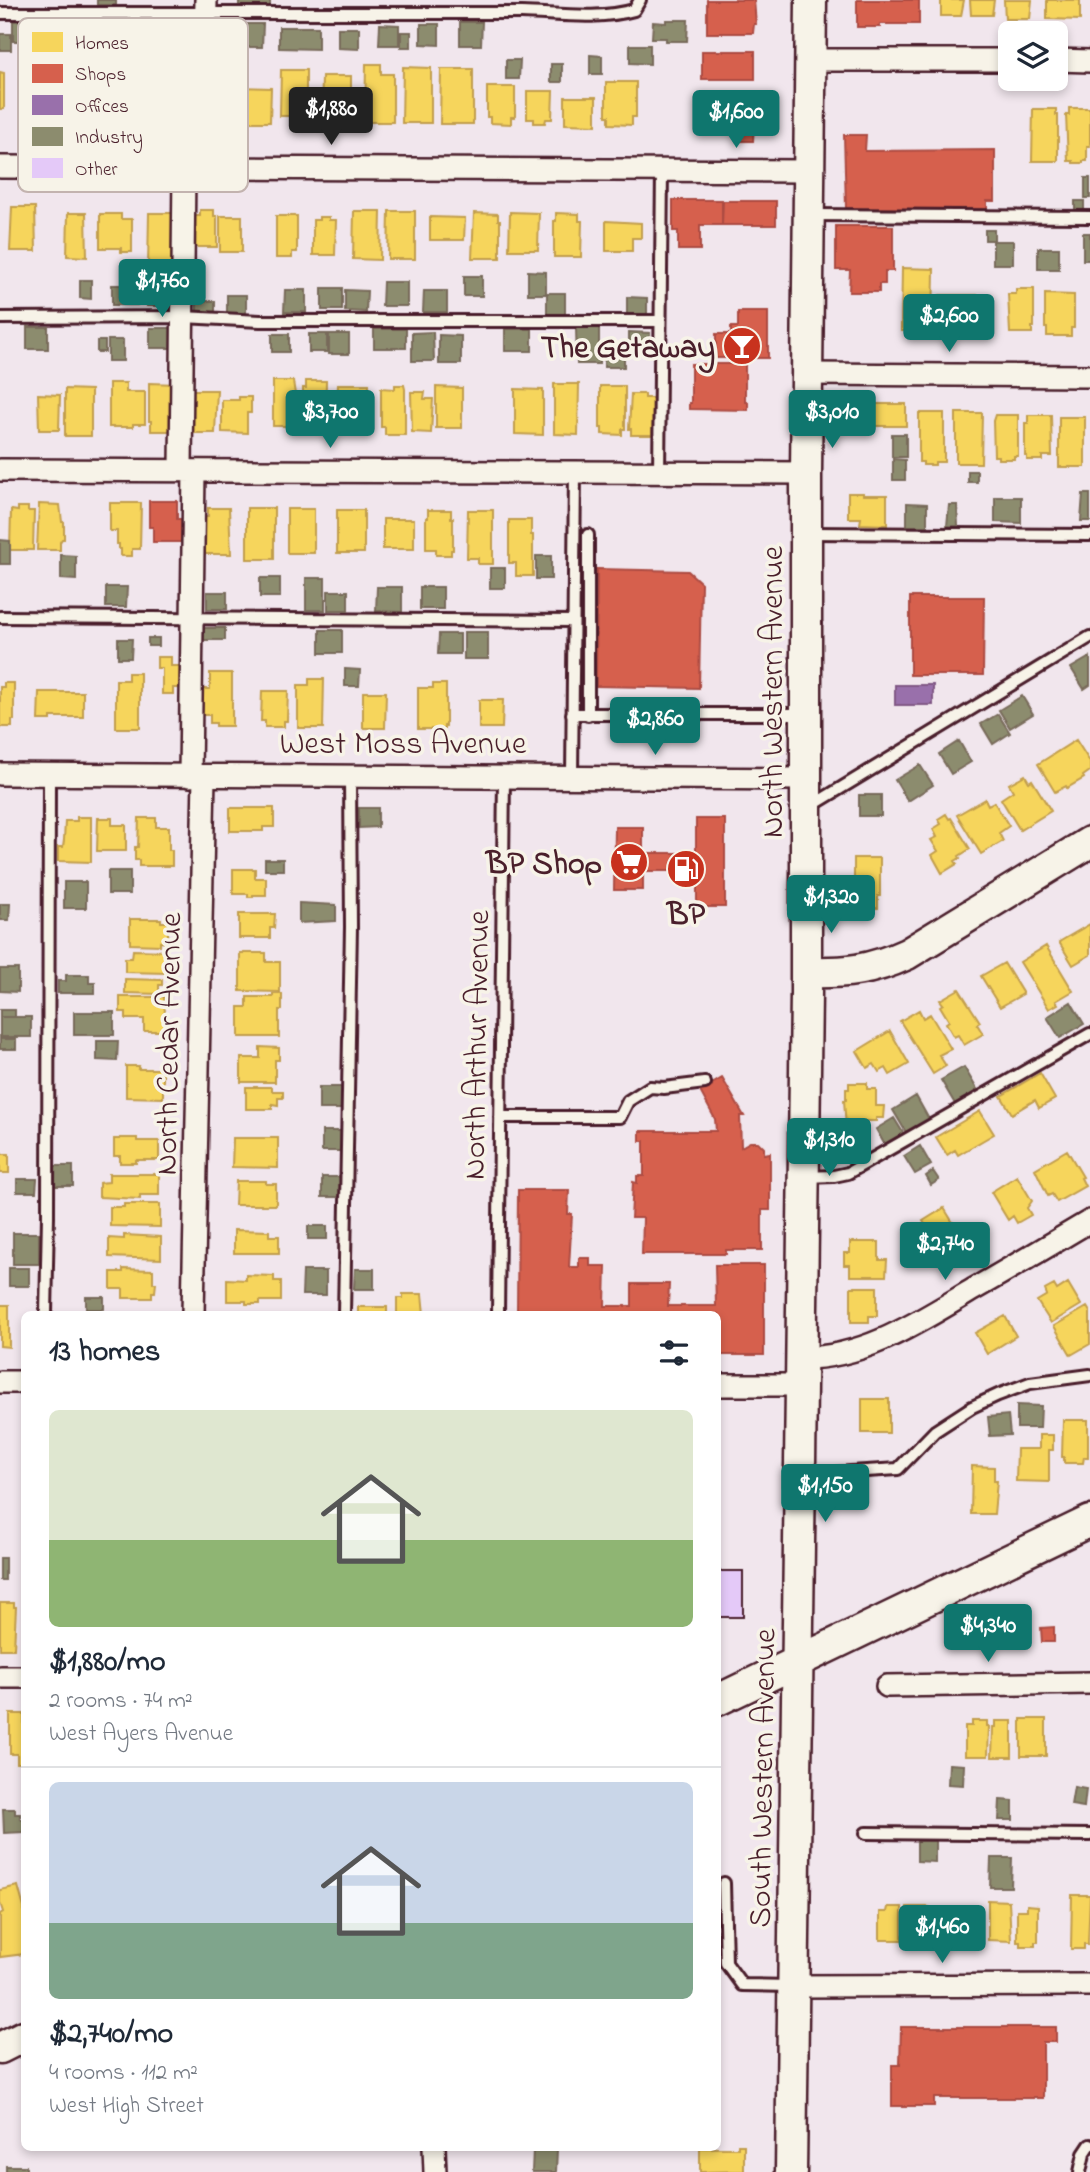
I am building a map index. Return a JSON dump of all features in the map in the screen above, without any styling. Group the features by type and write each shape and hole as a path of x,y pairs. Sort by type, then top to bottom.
{"main road":[{"name":"North Western Avenue","path":"802,1371 811,0"},
{"path":"806,972 851,972 893,961 1090,842"},
{"name":"South Western Avenue","path":"792,2172 802,1371"},
{"path":"721,1699 1090,1521"},
{"path":"0,2048 21,2038"}],"street":[{"path":"810,60 998,60"},
{"path":"1068,61 1090,61"},
{"path":"0,167 18,167"},
{"path":"248,168 810,171"},
{"name":"North Cedar Avenue","path":"191,192 183,317 197,776 194,1311"},
{"path":"807,374 1090,376"},
{"path":"0,470 806,473"},
{"name":"West Moss Avenue","path":"0,774 806,779"},
{"path":"721,1384 802,1371 824,1358 861,1349 907,1329 1090,1221"},
{"path":"0,1382 21,1382"},
{"path":"0,1677 21,1677"},
{"path":"887,1686 1090,1683"},
{"path":"793,1986 1090,1985"},
{"path":"434,2151 435,2172"}],"lane":[{"path":"0,13 205,7 618,14 634,10 640,0"},
{"path":"659,473 662,170"},
{"path":"809,215 1090,217"},
{"path":"0,318 660,321"},
{"path":"572,778 575,472"},
{"path":"806,533 1090,535"},
{"path":"588,535 588,715"},
{"path":"0,617 573,621"},
{"path":"806,810 1090,637"},
{"path":"572,714 806,714"},
{"path":"46,1311 49,775"},
{"path":"344,1311 351,927 350,776"},
{"name":"North Arthur Avenue","path":"498,1311 504,777"},
{"path":"804,1177 848,1173 1090,1034"},
{"path":"500,1117 620,1117 628,1101 650,1087 705,1083"},
{"path":"800,1475 898,1469 934,1431 972,1407 1030,1383 1090,1375"},
{"path":"866,1833 1090,1835"},
{"path":"724,1883 726,1963 742,1985 793,1986"},
{"path":"1080,2172 1084,2154 1090,2146"}],"building: Homes":[{"path":"941,0 964,0 961,16 941,16"},
{"path":"970,0 994,0 992,15 971,15"},
{"path":"1004,0 1032,0 1030,19 1005,19"},
{"path":"1047,0 1080,0 1080,20 1047,19"},
{"path":"366,64 381,64 381,74 393,74 393,122 365,122"},
{"path":"403,67 431,68 431,123 402,123"},
{"path":"441,69 473,69 473,124 440,124"},
{"path":"281,70 306,70 306,120 291,120 291,116 280,116"},
{"path":"0,72 4,73 4,109 0,109"},
{"path":"322,76 351,76 351,123 321,122"},
{"path":"606,82 636,82 636,117 632,117 632,125 609,124 609,116 606,116"},
{"path":"248,87 271,88 270,122 248,122"},
{"path":"487,87 515,87 515,117 511,117 511,124 490,123 490,117 487,117"},
{"path":"527,91 553,91 552,119 546,119 545,123 534,123 534,119 527,119"},
{"path":"565,97 596,97 596,125 565,124"},
{"path":"1069,108 1090,108 1090,146 1087,146 1087,161 1083,163 1068,161 1066,115 1069,115"},
{"path":"1033,109 1056,109 1058,161 1032,161"},
{"path":"12,207 35,207 36,251 10,251"},
{"path":"200,210 214,210 214,216 217,216 217,247 194,247 194,216 200,216"},
{"path":"354,211 381,211 380,260 353,259"},
{"path":"389,211 415,211 415,259 388,259"},
{"path":"510,212 539,213 538,250 509,250"},
{"path":"68,213 86,213 87,257 67,256"},
{"path":"149,213 174,213 174,267 148,267"},
{"path":"474,213 498,214 500,258 472,258"},
{"path":"556,213 579,214 579,221 582,221 581,257 554,257"},
{"path":"100,214 121,214 121,219 132,219 132,252 121,252 121,248 100,248"},
{"path":"220,216 242,216 242,252 220,252"},
{"path":"276,216 297,216 297,252 292,252 292,258 276,258"},
{"path":"319,217 336,220 335,255 313,255 313,220 319,220"},
{"path":"430,217 465,218 464,240 430,240"},
{"path":"606,221 641,223 641,238 632,238 632,251 606,251"},
{"path":"902,268 934,269 933,326 923,326 923,331 901,331"},
{"path":"1016,289 1034,289 1032,333 1010,333 1008,294 1016,294"},
{"path":"1045,294 1074,295 1074,328 1071,328 1071,336 1047,336"},
{"path":"940,295 988,295 988,326 962,323 962,327 940,326"},
{"path":"273,381 293,381 295,418 292,418 292,426 273,426"},
{"path":"306,381 326,381 325,426 306,426 306,418 303,418 306,395 303,394 303,388 306,388"},
{"path":"109,383 126,383 126,392 145,392 145,424 109,427"},
{"path":"149,383 176,384 173,431 151,431"},
{"path":"338,384 369,384 368,434 341,434 342,405 337,405"},
{"path":"554,384 579,384 578,435 554,434"},
{"path":"395,385 404,385 405,389 405,435 385,435 385,427 381,427 381,388 395,389"},
{"path":"600,386 625,386 625,429 622,429 622,435 602,434"},
{"path":"436,387 462,388 462,428 436,428"},
{"path":"65,389 91,390 91,436 65,436"},
{"path":"515,389 543,390 543,435 515,434"},
{"path":"191,390 217,390 215,433 192,433"},
{"path":"411,392 425,392 424,399 433,399 431,433 412,432"},
{"path":"38,394 60,395 59,430 39,430"},
{"path":"631,394 645,394 645,398 654,398 652,435 631,435"},
{"path":"239,397 251,397 251,413 247,413 247,433 222,432 222,400 239,400"},
{"path":"840,404 906,404 906,426 840,426"},
{"path":"919,413 944,413 944,462 923,465 923,462 919,462"},
{"path":"956,413 982,413 981,463 956,463"},
{"path":"995,415 1018,415 1018,456 1014,456 1014,459 998,459 998,456 994,456"},
{"path":"1028,415 1051,415 1052,456 1042,456 1042,460 1027,460 1025,423 1028,423"},
{"path":"1059,417 1085,417 1085,467 1059,467"},
{"path":"848,493 887,495 887,525 860,524 861,518 848,518"},
{"path":"110,503 141,503 140,549 132,549 132,556 121,556 117,531 110,531"},
{"path":"39,504 60,505 64,539 60,542 60,550 37,550"},
{"path":"18,507 28,507 28,511 34,511 33,550 10,550 11,510 18,511"},
{"path":"208,508 229,508 231,554 205,554 205,516 208,516"},
{"path":"247,508 274,508 274,559 247,559"},
{"path":"287,509 314,509 314,553 287,553"},
{"path":"337,510 364,510 364,553 337,553"},
{"path":"428,510 451,510 451,555 436,555 436,549 426,549"},
{"path":"468,510 493,510 493,564 478,564 478,558 467,558"},
{"path":"383,519 414,519 414,549 383,549"},
{"path":"509,520 531,520 533,576 516,576 516,563 509,563"},
{"path":"157,657 171,657 171,666 183,666 183,688 173,688 173,694 162,694 162,668 157,668"},
{"path":"128,673 140,673 140,728 116,728 116,680 128,680"},
{"path":"210,673 232,673 232,726 216,726 216,723 210,723 210,715 201,715 201,689 210,689"},
{"path":"309,679 324,679 323,728 298,728 298,685 309,685"},
{"path":"4,683 14,683 12,727 0,727 0,687 4,687"},
{"path":"433,684 446,684 446,726 444,729 418,729 418,688 433,688"},
{"path":"262,691 288,691 287,721 284,721 284,727 265,727 265,721 261,721"},
{"path":"39,692 83,692 83,717 51,717 51,720 38,720"},
{"path":"363,692 386,692 385,728 363,728"},
{"path":"479,700 503,700 502,728 479,728"},
{"path":"1076,740 1090,762 1090,771 1084,778 1055,792 1038,764"},
{"path":"1025,775 1029,782 1032,780 1051,811 1020,830 1001,799 1013,791 1009,784"},
{"path":"985,799 988,805 994,802 1009,826 999,833 1003,841 981,854 957,815"},
{"path":"230,808 274,808 274,827 263,827 263,831 230,831"},
{"path":"946,814 970,849 959,856 955,861 957,864 942,873 932,855 938,851 931,840 937,837 933,829 941,824 938,819"},
{"path":"77,817 91,817 91,862 58,861 58,847 63,847 65,821 77,821"},
{"path":"98,818 112,818 112,825 126,825 126,851 97,851"},
{"path":"139,818 156,818 156,827 169,827 172,866 139,866 139,860 135,860 135,847 138,847"},
{"path":"854,858 880,858 878,908 856,908"},
{"path":"233,869 255,869 255,878 266,878 266,895 248,897 248,894 233,894"},
{"path":"239,914 275,914 270,938 239,938"},
{"path":"130,919 161,919 161,922 168,922 168,943 130,944"},
{"path":"1090,924 1090,955 1073,965 1059,942"},
{"path":"1046,946 1073,991 1056,1001 1058,1004 1049,1009 1020,962"},
{"path":"133,950 167,951 167,973 125,972 125,958 132,958"},
{"path":"240,953 266,953 266,962 280,962 280,992 240,991"},
{"path":"1004,963 1023,994 1000,1007 981,976"},
{"path":"125,979 162,980 162,985 159,985 159,994 125,993"},
{"path":"959,989 980,1022 977,1024 983,1034 964,1045 958,1035 954,1037 940,1006 943,1004 940,1000"},
{"path":"273,994 282,994 279,1037 239,1037 239,1007 247,1007 247,997 273,997"},
{"path":"120,997 164,997 166,1031 144,1031 144,1019 126,1019 126,1012 120,1012"},
{"path":"919,1010 923,1018 930,1014 951,1049 939,1055 946,1066 933,1074 900,1021"},
{"path":"890,1031 909,1064 890,1075 886,1068 879,1072 874,1064 867,1068 857,1051"},
{"path":"260,1047 279,1048 279,1060 275,1060 275,1082 241,1082 241,1058 260,1058"},
{"path":"126,1066 163,1069 163,1098 126,1097"},
{"path":"1040,1073 1055,1099 1039,1108 1035,1100 1012,1114 1001,1096"},
{"path":"849,1083 867,1083 867,1089 876,1089 876,1106 884,1106 883,1118 863,1121 863,1128 846,1128 844,1100"},
{"path":"246,1087 272,1087 272,1091 283,1091 283,1098 278,1098 278,1105 272,1104 272,1109 246,1109"},
{"path":"980,1111 994,1134 958,1155 955,1150 947,1155 936,1137"},
{"path":"233,1138 278,1138 278,1168 232,1167"},
{"path":"114,1139 159,1141 159,1160 120,1163 120,1156 114,1156"},
{"path":"1067,1150 1083,1177 1081,1178 1085,1186 1057,1202 1052,1194 1048,1196 1035,1169"},
{"path":"0,1154 9,1154 9,1173 0,1173"},
{"path":"109,1174 159,1174 159,1195 140,1195 140,1199 99,1197 99,1183 109,1182"},
{"path":"1017,1176 1032,1201 1027,1208 1031,1215 1017,1223 1013,1216 1008,1220 991,1192"},
{"path":"236,1181 266,1181 266,1184 276,1184 276,1205 235,1205"},
{"path":"124,1204 160,1204 160,1227 110,1226 110,1207 124,1207"},
{"path":"944,1208 971,1252 950,1265 923,1221"},
{"path":"234,1230 269,1231 269,1236 279,1236 279,1253 234,1253"},
{"path":"124,1235 161,1237 161,1259 109,1257 109,1238 124,1239"},
{"path":"850,1242 879,1242 879,1260 887,1260 886,1276 850,1276 850,1265 844,1265 844,1253 850,1253"},
{"path":"123,1269 153,1270 153,1283 156,1283 152,1298 123,1298 123,1289 111,1289 111,1272 123,1272"},
{"path":"246,1275 274,1276 274,1281 281,1281 281,1301 246,1304 246,1301 227,1301 227,1279 246,1280"},
{"path":"1068,1283 1081,1305 1051,1323 1037,1301 1047,1295 1045,1290 1054,1285 1057,1290"},
{"path":"851,1287 877,1287 877,1316 869,1316 869,1322 851,1322"},
{"path":"403,1294 422,1294 424,1311 397,1311 397,1298 403,1298"},
{"path":"0,1305 9,1305 9,1347 0,1346"},
{"path":"358,1307 387,1307 387,1311 358,1311"},
{"path":"1087,1307 1090,1312 1090,1344 1071,1355 1054,1326"},
{"path":"1005,1316 1016,1336 987,1354 975,1333"},
{"path":"862,1399 889,1399 889,1433 862,1433"},
{"path":"1063,1420 1088,1420 1088,1457 1084,1457 1083,1463 1064,1463"},
{"path":"1039,1435 1053,1435 1053,1450 1049,1450 1049,1482 1016,1481 1017,1449 1039,1449"},
{"path":"972,1466 994,1467 994,1481 997,1481 994,1514 971,1514"},
{"path":"0,1603 14,1603 16,1607 14,1649 0,1649"},
{"path":"10,1714 21,1714 21,1763 17,1763 17,1754 10,1754"},
{"path":"1021,1719 1046,1719 1046,1756 1021,1756"},
{"path":"972,1721 987,1721 988,1756 965,1756 965,1726 972,1726"},
{"path":"996,1721 1012,1721 1012,1757 992,1757 993,1727 996,1727"},
{"path":"18,1886 21,1897 21,1954 0,1957 0,1914 3,1912 0,1890"},
{"path":"1072,1895 1090,1895 1088,1944 1084,1944 1084,1949 1071,1949"},
{"path":"988,1900 1009,1901 1011,1941 988,1940"},
{"path":"1027,1905 1038,1906 1038,1942 1035,1942 1035,1946 1020,1946 1020,1942 1017,1942 1017,1910 1027,1910"},
{"path":"888,1907 902,1907 902,1940 880,1940 880,1912 887,1912"},
{"path":"907,1907 929,1907 929,1940 926,1945 909,1945"},
{"path":"738,2145 744,2145 744,2171 700,2172 700,2151 738,2148"}],"building: Shops":[{"path":"707,0 754,0 756,24 753,33 707,33"},
{"path":"857,0 919,0 919,24 857,27"},
{"path":"702,51 755,51 755,79 702,79"},
{"path":"725,93 756,93 753,141 737,141 737,133 724,132"},
{"path":"844,135 866,135 865,151 995,150 995,201 987,201 987,209 846,208"},
{"path":"673,200 722,200 722,225 700,225 700,250 678,250 678,231 673,231"},
{"path":"723,201 776,201 776,225 722,225"},
{"path":"836,226 893,226 893,271 885,271 885,284 879,284 879,292 849,292 850,270 836,270"},
{"name":"The Getaway","path":"738,312 768,312 768,358 716,358 716,334 731,334 731,327 738,327"},
{"path":"691,364 745,364 745,402 748,402 748,410 689,409"},
{"path":"149,501 177,501 177,519 182,519 182,542 153,542 153,527 149,527"},
{"path":"597,569 688,571 701,583 699,688 596,686"},
{"path":"910,597 984,597 983,675 910,675"},
{"path":"696,819 725,819 725,907 697,907 697,871 640,871 640,853 696,853"},
{"name":"BP Shop","path":"615,827 643,827 643,890 614,890"},
{"path":"722,1078 744,1116 740,1116 741,1147 750,1142 758,1142 764,1148 764,1154 770,1153 770,1210 762,1210 762,1250 726,1250 726,1254 642,1254 643,1218 631,1218 633,1182 637,1183 637,1176 644,1176 644,1141 640,1141 640,1131 716,1131 715,1119 700,1091"},
{"path":"518,1190 569,1190 568,1214 572,1214 569,1267 579,1267 579,1258 590,1258 590,1266 606,1266 605,1306 632,1306 632,1284 669,1284 668,1306 716,1306 715,1265 764,1265 764,1355 721,1355 721,1311 517,1311"},
{"path":"1054,1627 1054,1642 1042,1642 1041,1628"},
{"path":"901,2027 1056,2027 1056,2042 1043,2042 1043,2098 934,2098 934,2106 892,2106 892,2065 900,2065"}],"building: Offices":[{"path":"895,685 933,685 933,705 895,705"}],"building: Industry":[{"path":"97,0 116,0 116,5 97,5"},
{"path":"239,0 270,0 270,9 239,9"},
{"path":"666,20 688,20 687,41 652,38 653,22 666,23"},
{"path":"13,21 18,21 18,41 13,41"},
{"path":"460,22 482,22 481,45 460,45"},
{"path":"248,24 263,24 262,47 248,47"},
{"path":"380,24 399,25 399,45 379,45"},
{"path":"421,24 439,24 439,45 421,44"},
{"path":"279,27 318,27 318,49 279,48"},
{"path":"338,28 359,28 359,49 338,48"},
{"path":"401,32 411,32 411,47 401,47"},
{"path":"0,34 11,34 11,50 0,50"},
{"path":"630,45 650,45 650,64 630,63"},
{"path":"590,55 602,56 602,74 590,74"},
{"path":"506,60 520,60 519,79 506,79"},
{"path":"551,64 562,64 562,82 551,82"},
{"path":"1085,178 1090,178 1090,198 1085,198"},
{"path":"1075,201 1084,201 1084,211 1075,211"},
{"path":"985,230 994,230 994,240 985,240"},
{"path":"1083,233 1090,233 1090,260 1083,260"},
{"path":"993,241 1013,241 1013,264 993,264"},
{"path":"1038,248 1059,248 1059,269 1038,269"},
{"path":"528,271 546,272 546,294 528,294"},
{"path":"464,276 482,276 482,296 464,296"},
{"path":"80,280 91,280 91,299 80,298"},
{"path":"383,282 407,282 407,306 382,306"},
{"path":"112,285 137,285 137,305 112,305"},
{"path":"147,286 168,286 168,306 147,306"},
{"path":"322,288 342,288 342,310 322,310"},
{"path":"285,290 306,290 306,312 284,312"},
{"path":"345,290 367,291 366,312 345,311"},
{"path":"424,291 447,291 447,312 423,312"},
{"path":"547,293 565,293 565,315 547,315"},
{"path":"227,295 246,295 246,315 227,314"},
{"path":"627,297 647,298 647,316 627,315"},
{"path":"197,301 215,301 215,313 197,313"},
{"path":"27,327 48,327 48,349 27,349"},
{"path":"150,328 171,328 171,348 150,348"},
{"path":"576,328 599,328 599,364 577,364"},
{"path":"374,329 406,329 406,348 374,348"},
{"path":"505,329 532,329 532,351 505,351"},
{"path":"433,332 434,361 412,361 412,333"},
{"path":"629,332 650,333 649,354 629,354"},
{"path":"272,334 289,334 289,352 272,352"},
{"path":"309,334 327,334 327,352 309,352"},
{"path":"329,334 349,334 349,354 329,354"},
{"path":"439,335 461,336 461,364 439,364"},
{"path":"108,340 123,340 123,361 108,361"},
{"path":"97,341 105,341 105,352 97,352"},
{"path":"604,345 624,345 624,367 604,367"},
{"path":"892,434 906,434 906,457 892,457"},
{"path":"893,459 905,460 905,480 893,480"},
{"path":"968,471 977,471 977,482 968,482"},
{"path":"1083,494 1090,494 1090,521 1081,521"},
{"path":"995,497 1021,497 1021,523 995,522"},
{"path":"907,503 927,504 927,526 907,526"},
{"path":"949,505 957,505 958,526 947,526"},
{"path":"0,540 10,541 10,564 0,564"},
{"path":"61,555 76,556 76,580 61,579"},
{"path":"536,556 551,556 551,579 536,579"},
{"path":"490,568 505,568 505,588 490,588"},
{"path":"260,578 280,578 280,597 260,597"},
{"path":"306,578 325,578 325,610 306,610"},
{"path":"106,587 127,587 126,607 106,607"},
{"path":"377,587 402,587 402,612 376,611"},
{"path":"420,587 443,587 443,609 420,609"},
{"path":"328,591 348,591 348,610 328,610"},
{"path":"207,592 227,592 227,609 207,609"},
{"path":"204,628 225,628 225,640 204,640"},
{"path":"320,630 342,630 342,653 320,653"},
{"path":"464,632 488,632 488,659 464,659"},
{"path":"439,634 460,634 460,654 438,654"},
{"path":"148,638 159,638 159,646 148,646"},
{"path":"118,639 132,639 131,658 118,658"},
{"path":"1090,657 1090,685 1084,689 1071,668"},
{"path":"345,669 360,670 359,686 345,686"},
{"path":"1022,696 1033,714 1010,728 999,710"},
{"path":"998,714 1010,733 993,744 981,724"},
{"path":"959,741 971,762 951,774 939,754"},
{"path":"920,765 933,785 908,801 895,780"},
{"path":"859,795 881,795 881,816 859,816"},
{"path":"359,808 378,808 378,827 359,828"},
{"path":"265,859 283,859 283,870 265,870"},
{"path":"108,871 130,871 130,894 108,894"},
{"path":"64,882 86,882 86,908 64,908"},
{"path":"299,903 336,905 336,921 299,923"},
{"path":"0,904 10,904 9,920 0,920"},
{"path":"0,969 18,969 18,992 0,991"},
{"path":"66,975 89,975 89,983 95,983 95,993 58,993 58,981 66,981"},
{"path":"1071,1002 1084,1024 1060,1038 1047,1017"},
{"path":"0,1010 15,1010 15,1017 0,1017"},
{"path":"74,1012 114,1012 114,1035 74,1035"},
{"path":"0,1017 31,1017 31,1037 0,1037"},
{"path":"0,1039 16,1039 16,1049 0,1049"},
{"path":"97,1041 118,1041 117,1061 97,1060"},
{"path":"964,1067 978,1091 955,1104 941,1080"},
{"path":"319,1087 344,1087 344,1109 319,1109"},
{"path":"916,1096 930,1121 907,1134 893,1110"},
{"path":"894,1118 905,1136 886,1147 876,1129"},
{"path":"322,1131 342,1131 342,1151 322,1151"},
{"path":"920,1146 931,1165 915,1174 904,1156"},
{"path":"55,1166 73,1166 73,1186 55,1186"},
{"path":"933,1171 939,1180 931,1185 926,1176"},
{"path":"322,1177 342,1177 342,1197 322,1197"},
{"path":"17,1179 37,1179 36,1192 17,1192"},
{"path":"308,1226 327,1226 327,1239 308,1239"},
{"path":"13,1233 39,1233 39,1264 13,1264"},
{"path":"9,1268 29,1268 29,1286 9,1286"},
{"path":"355,1269 374,1269 374,1289 354,1289"},
{"path":"303,1271 326,1271 326,1295 302,1295"},
{"path":"86,1297 104,1297 104,1309 86,1309"},
{"path":"1017,1405 1041,1406 1040,1428 1017,1428"},
{"path":"1008,1415 1010,1435 990,1436 988,1417"},
{"path":"0,1558 5,1558 5,1580 0,1580"},
{"path":"949,1764 964,1765 963,1785 948,1784"},
{"path":"1074,1787 1086,1789 1084,1807 1071,1805"},
{"path":"1000,1800 1013,1801 1013,1820 999,1820"},
{"path":"3,1809 15,1809 15,1814 20,1814 21,1832 4,1833"},
{"path":"917,1841 935,1841 935,1862 917,1861"},
{"path":"991,1858 1012,1858 1011,1887 990,1887"},
{"path":"533,2151 557,2151 556,2172 532,2172"},
{"path":"6,2166 26,2166 26,2172 6,2172"}],"building: Other":[{"path":"721,1571 743,1571 743,1617 721,1617"}],"place":[{"name":"The Getaway","path":"742,346"},
{"name":"BP Shop","path":"629,862"},
{"name":"BP","path":"686,869"}]}
